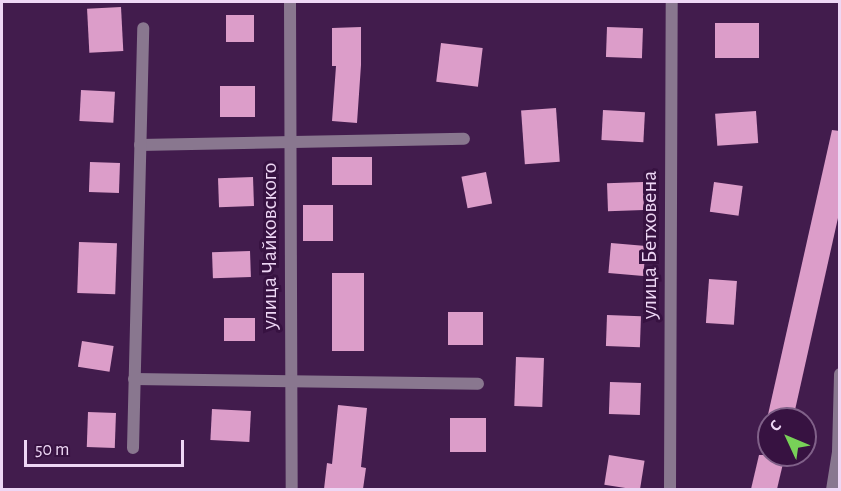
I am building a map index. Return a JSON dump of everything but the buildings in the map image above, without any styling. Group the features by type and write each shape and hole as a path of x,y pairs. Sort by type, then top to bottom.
{"street":[{"name":"улица Чайковского","path":"290,2 292,489"},
{"name":"улица Бетховена","path":"670,489 672,2"},
{"path":"133,448 143,28"},
{"path":"140,145 290,140 464,139"},
{"path":"832,489 838,452 840,374"},
{"path":"134,379 478,384"}]}
